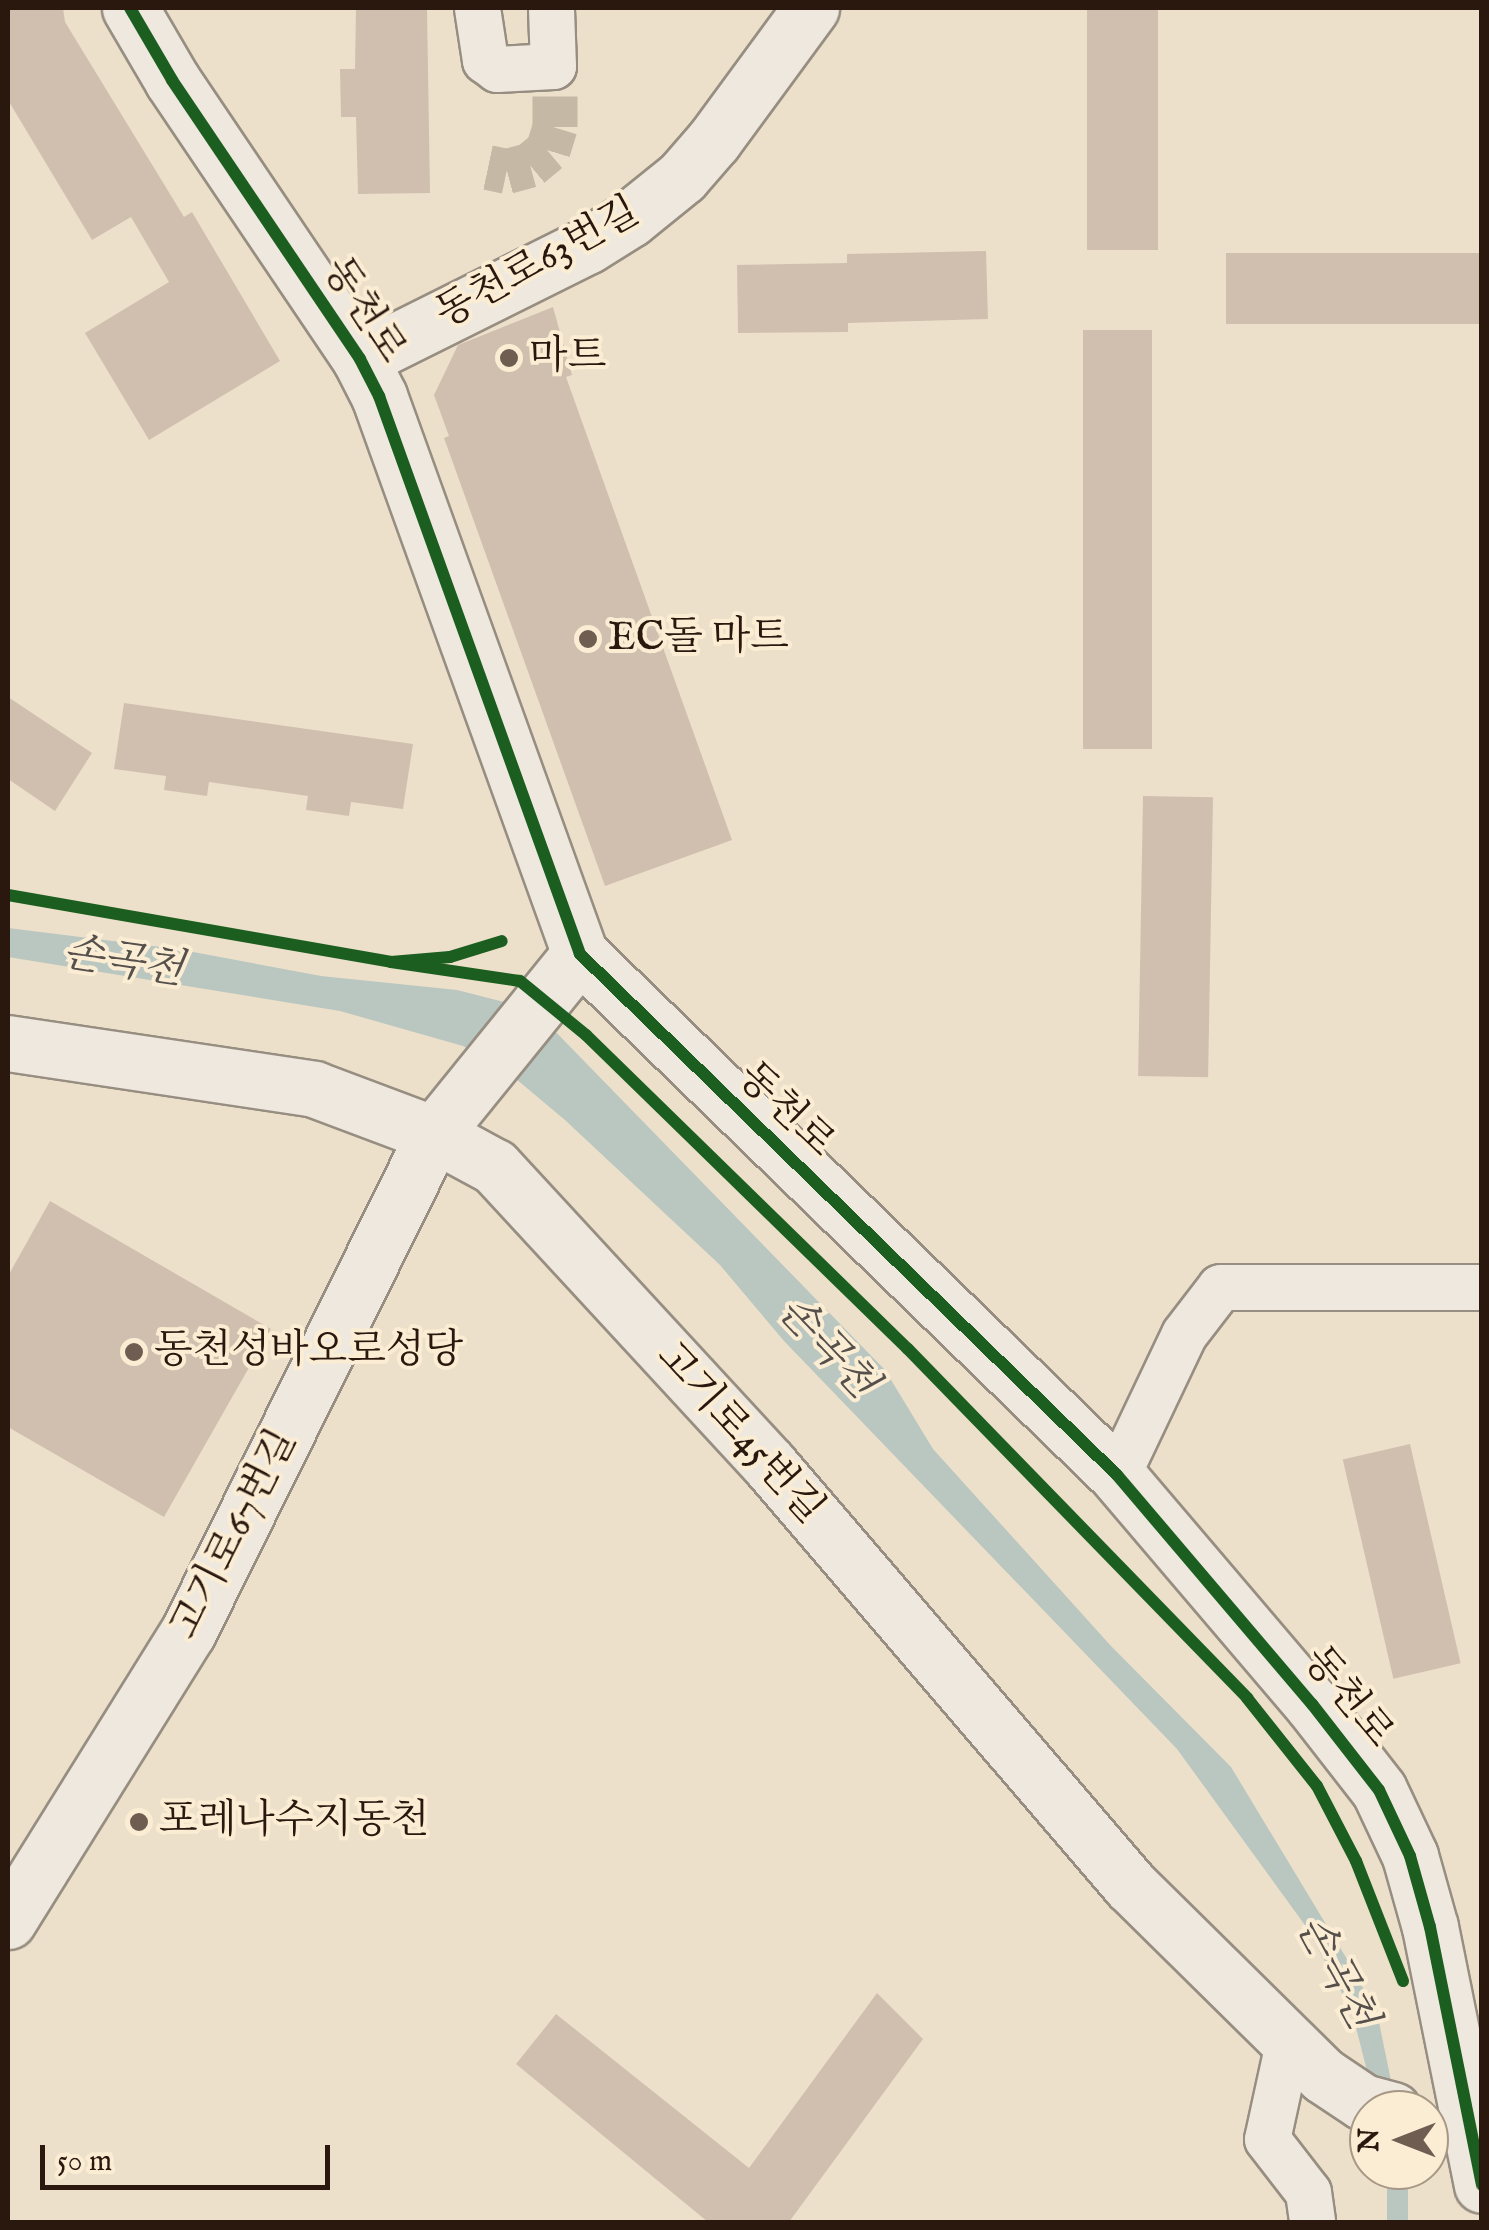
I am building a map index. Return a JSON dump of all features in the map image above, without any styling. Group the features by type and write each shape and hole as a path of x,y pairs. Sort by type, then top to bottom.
{"street":[{"name":"동천로","path":"130,8 172,80 360,360 380,396 569,968 1118,1475 1312,1704 1379,1790 1410,1856 1430,1927 1459,2116 1482,2185"},
{"path":"477,8 485,60 497,69 553,66 551,8"},
{"name":"동천로63번길","path":"360,360 587,246 630,219 682,176 714,140 810,8"},
{"name":"고기로67번길","path":"8,1921 188,1632 434,1134 569,968"},
{"name":"고기로45번길","path":"8,1044 314,1090 434,1134 495,1167 770,1464 1130,1885 1306,2060 1349,2092"},
{"path":"1118,1475 1184,1334 1220,1287 1482,1287"},
{"path":"1306,2060 1267,2138 1308,2192 1312,2222"}],"water":[{"name":"손곡천","path":"8,928 177,949 321,976 457,990 508,1003 547,1023 885,1370 933,1449 1111,1646 1231,1767 1356,1974 1379,2022 1393,2090 1372,2090 1352,2012 1307,1928 1177,1749 784,1341 720,1265 565,1120 503,1068 463,1046 340,1011 8,957"},
{"path":"1387,2190 1408,2190 1408,2222 1387,2222"}],"building":[{"path":"8,8 63,8 65,22 184,217 192,212 280,361 149,440 85,333 169,282 131,217 92,240 8,100"},
{"path":"356,8 427,8 430,193 358,194 356,117 341,117 340,69 355,69"},
{"path":"1087,8 1158,8 1158,250 1087,250"},
{"path":"986,251 988,319 848,323 848,332 738,333 737,265 847,263 847,254"},
{"path":"1226,253 1482,253 1482,324 1226,324"},
{"name":"EC돌 마트","path":"553,307 572,375 566,377 732,840 605,886 444,438 449,436 434,395 458,345"},
{"path":"1083,330 1152,330 1152,749 1083,749"},
{"path":"8,697 92,753 55,811 8,779"},
{"path":"124,703 413,744 403,809 351,802 349,816 306,810 308,796 209,782 207,796 164,790 166,776 114,769"},
{"path":"1143,796 1213,797 1208,1077 1138,1076"},
{"path":"50,1201 271,1329 164,1517 8,1427 8,1276"},
{"path":"1410,1444 1461,1663 1393,1679 1343,1460"},
{"path":"877,1993 923,2039 789,2222 708,2222 516,2064 556,2014 749,2168"}],"tunnel":[{"path":"488,167 507,171 530,165 548,150 555,127 555,96"}],"cycle path":[{"path":"130,8 172,80 360,359 379,396 580,954 1117,1475 1312,1704 1379,1790 1410,1856 1430,1927 1482,2185"},
{"path":"8,895 391,962 450,957 502,941"},
{"path":"391,962 520,981 586,1035 908,1349 1247,1698 1317,1786 1356,1861 1403,1981"}],"place":[{"name":"마트","path":"509,358"},
{"name":"EC돌 마트","path":"588,639"},
{"name":"동천성바오로성당","path":"134,1352"},
{"name":"포레나수지동천","path":"139,1822"}]}
